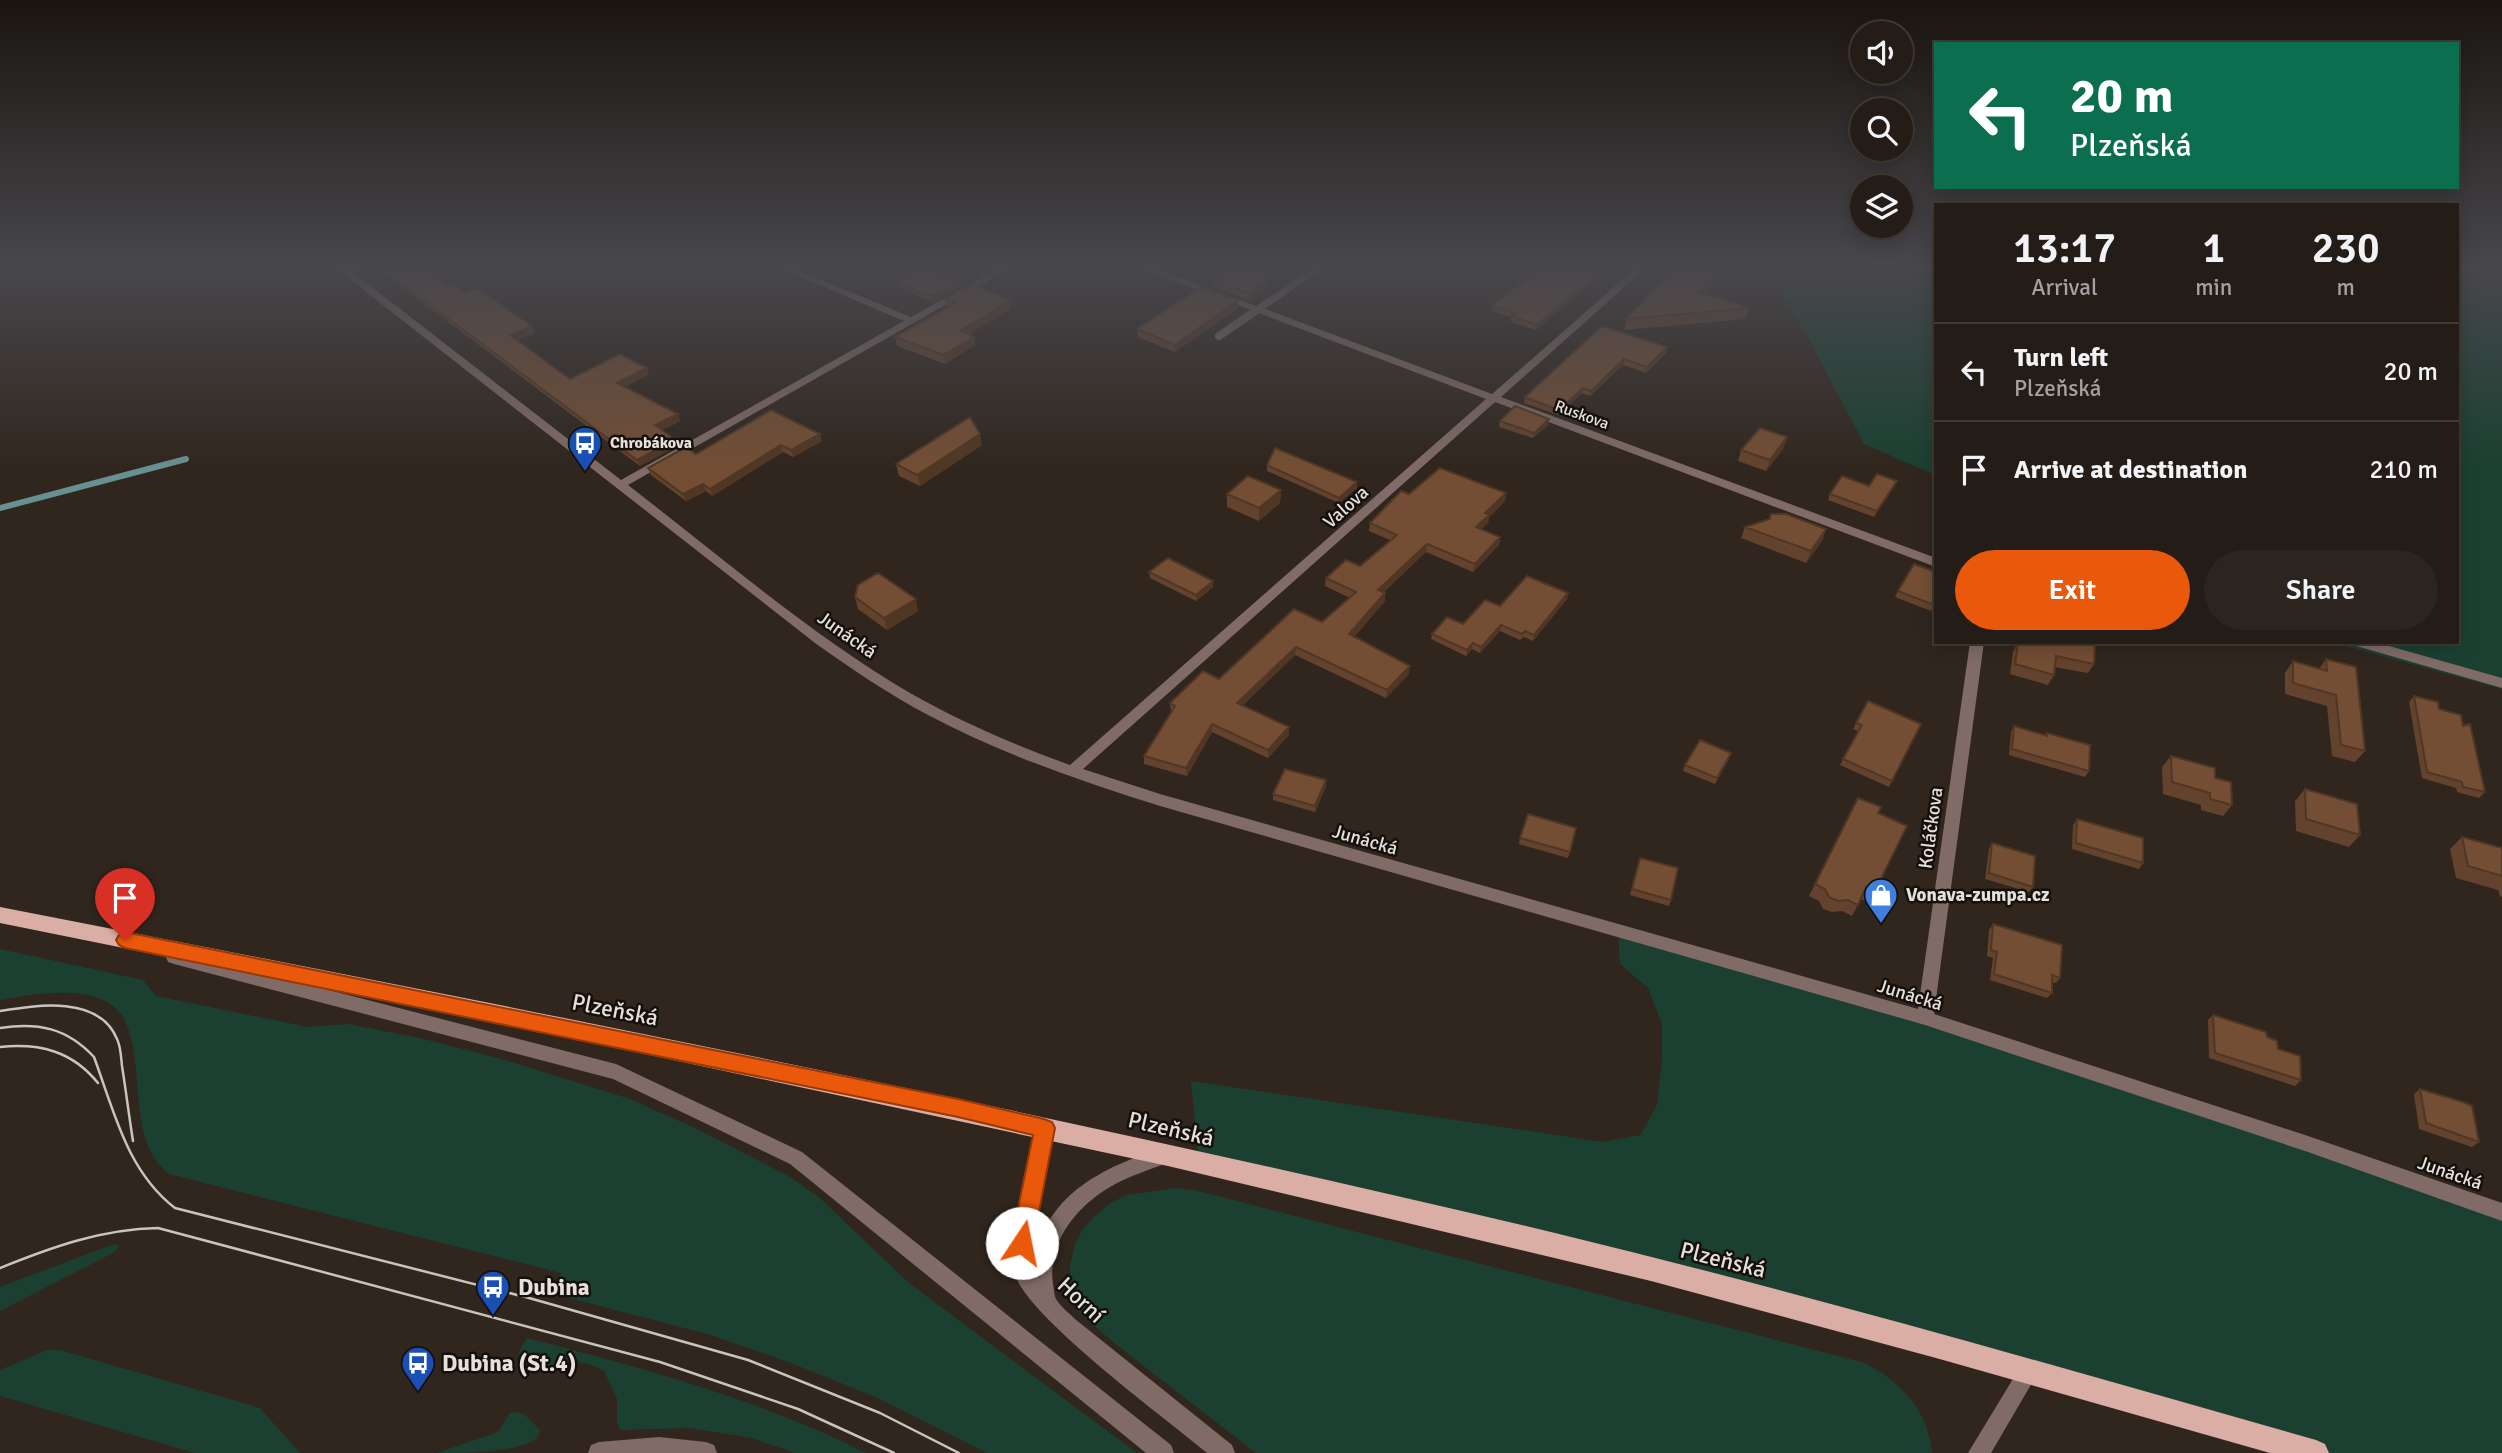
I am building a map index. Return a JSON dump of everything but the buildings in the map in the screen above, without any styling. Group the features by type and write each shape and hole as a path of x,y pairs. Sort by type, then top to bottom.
{"main road":[{"name":"Plzeňská","path":"0,915 944,1105 1555,1245 1873,1327 2316,1453"}],"street":[{"name":"Junácká","path":"425,334 820,640 871,676 934,712 1071,772 1327,849 1925,1018 2308,1144 2502,1212"},
{"path":"620,485 889,334"},
{"name":"Ruskova","path":"1320,334 1934,562"},
{"name":"Valova","path":"1071,772 1565,334"},
{"name":"Koláčkova","path":"1925,1018 1976,644"},
{"path":"2365,644 2502,683"},
{"path":"47,924 616,1072 796,1158 1163,1453"},
{"name":"Horní","path":"1044,1128 1024,1226 1021,1259 1031,1287 1068,1326 1224,1453"},
{"path":"1048,1307 1042,1280 1042,1260 1064,1213 1082,1194 1116,1172 1164,1156"},
{"path":"1979,1453 2029,1371"},
{"path":"599,1453 659,1448 706,1453"}],"green space":[{"path":"1806,334 1934,334 1934,475 1864,444"},
{"path":"2459,334 2502,334 2502,689 2338,644 2459,644"},
{"path":"1618,930 1925,1018 2502,1212 2502,1453 2314,1453 1873,1327 1199,1164 1191,1081 1603,1142 1640,1135 1657,1105 1662,1060 1662,1024 1648,988 1620,964"},
{"path":"0,949 143,980 156,996 308,1027 348,1024 420,1038 498,1058 630,1099 697,1129 790,1177 821,1199 910,1284 1137,1453 987,1453 873,1396 791,1363 711,1335 550,1293 561,1273 169,1174 150,1151 144,1133 133,1047 123,1017 113,1006 99,998 83,994 47,993 0,1000"},
{"path":"1176,1188 1194,1190 1865,1363 1891,1379 1911,1399 1925,1424 1932,1453 1256,1453 1077,1311 1070,1291 1070,1265 1075,1244 1083,1229 1096,1215 1109,1204 1127,1195"},
{"path":"114,1244 120,1246 113,1253 0,1311 0,1287"},
{"path":"527,1338 700,1386 784,1416 866,1453 795,1453 751,1438 690,1428 620,1430 617,1422 617,1399 604,1371 585,1363 567,1362 530,1375 539,1358 518,1354"},
{"path":"47,1350 60,1350 260,1408 300,1453 195,1453 0,1396 0,1370"},
{"path":"510,1413 524,1414 540,1430 537,1438 528,1443 498,1450 437,1453 498,1432"}],"waterway":[{"path":"0,508 186,459"}],"tram line":[{"path":"0,1011 66,1006 96,1015 108,1025 120,1049 133,1141"},
{"path":"0,1028 27,1026 51,1029 73,1039 94,1057 116,1119 134,1158 145,1176 175,1208 529,1298 748,1360 880,1413 959,1453"},
{"path":"0,1047 29,1046 66,1056 98,1083"},
{"path":"0,1268 78,1240 117,1232 158,1228 660,1362 798,1409 894,1453"}],"place":[{"name":"Chrobákova","path":"585,473"},
{"name":"Vonava-zumpa.cz","path":"1881,925"},
{"name":"Dubina","path":"493,1317"},
{"name":"Dubina (St.4)","path":"418,1393"}],"route":[{"path":"125,940 958,1108 1044,1128 1022,1243"}]}
